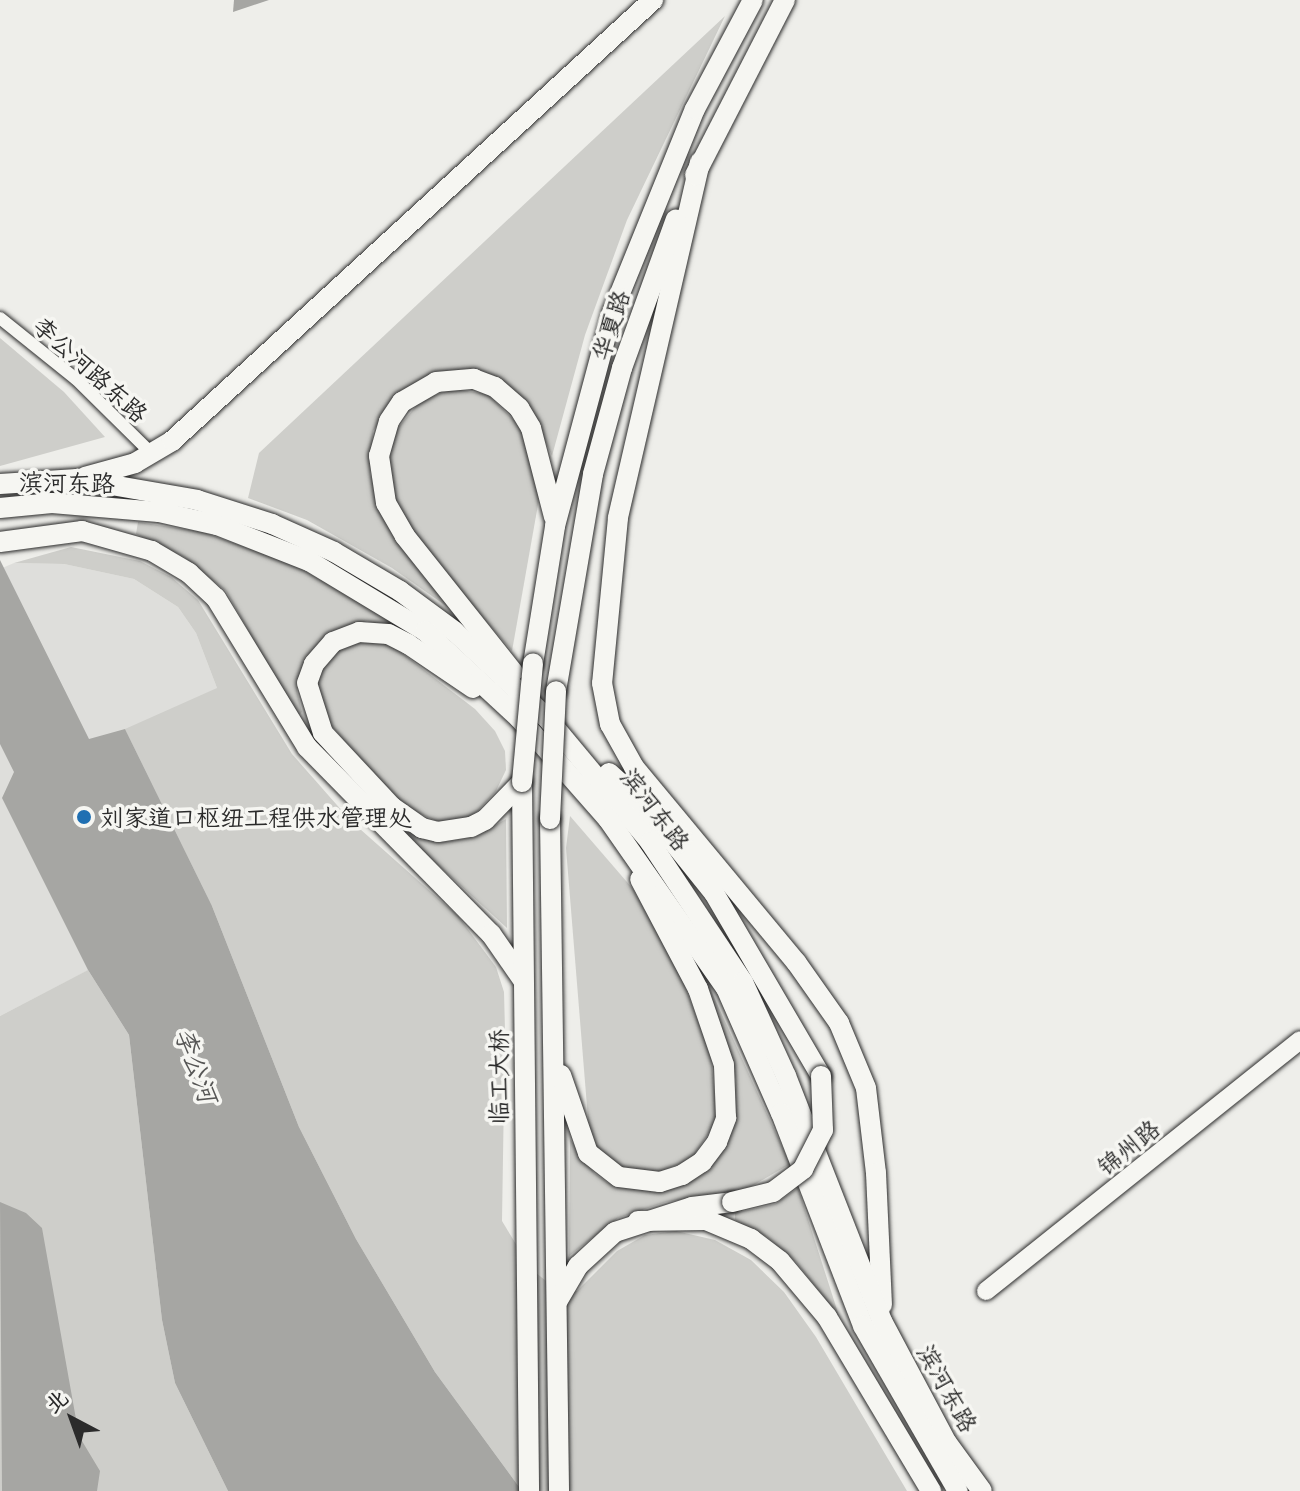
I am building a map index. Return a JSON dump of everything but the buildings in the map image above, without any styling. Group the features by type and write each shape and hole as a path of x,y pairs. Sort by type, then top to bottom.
{"main road":[{"path":"77,479 152,454 183,432 653,0"},
{"name":"华夏路","path":"533,664 555,526 580,418 650,210 753,0"},
{"name":"华夏路","path":"553,1050 550,819 556,691 574,566 618,383 658,264 700,162 785,0"},
{"path":"700,162 618,518 602,683 610,724 634,767 796,962 839,1023 866,1088 876,1173 882,1321"},
{"path":"546,717 405,536 386,503 379,475 381,440 402,402 418,389 454,378 474,379 508,397 531,428 540,450 555,526"},
{"name":"滨河东路","path":"0,484 77,479 197,500 334,552 454,631 546,717 650,842 743,982 786,1076 882,1321 947,1443 982,1491"},
{"name":"滨河东路","path":"0,508 52,503 159,512 217,525 309,561 425,631 519,718 608,819 726,988 781,1113 863,1326 958,1491"},
{"path":"0,542 82,531 152,551 189,573 216,598 307,747 373,820 491,934 523,980"},
{"path":"519,718 388,634 359,632 333,642 314,664 307,683 323,733 392,807 422,828 438,832 478,823 522,782"},
{"name":"临工大桥","path":"529,1491 522,782 533,664"},
{"path":"557,1302 596,1246 638,1221 773,1192 803,1169 823,1130 821,1076 762,970 697,870 641,802 574,747"},
{"path":"553,1050 580,1136 601,1167 638,1182 660,1182 702,1162 717,1142 726,1118 724,1065 698,989 608,819"},
{"path":"553,1050 559,1491"},
{"path":"638,1221 706,1220 751,1239 780,1261 827,1317 931,1491"}],"street":[{"name":"李公河路东路","path":"0,318 76,379 152,454"},
{"name":"锦州路","path":"986,1291 1300,1040"}],"shaded area":[{"path":"725,16 627,220 585,335 552,456 529,406 442,372 400,393 373,431 370,474 385,518 453,604 449,608 392,568 307,520 248,498 259,453"},
{"path":"0,338 64,392 105,437 0,466"},
{"path":"453,389 487,394 518,424 531,450 539,499 512,651 426,552 396,505 388,456 393,434 421,400"},
{"path":"138,522 203,532 294,565 420,636 367,621 328,634 304,661 297,691 302,712 297,717 226,591 184,557 136,534"},
{"path":"71,547 140,561 171,577 198,600 292,754 351,821 458,916 496,967 504,992 505,1030 502,1221 531,1269 560,1292 577,1291 617,1251 645,1235 676,1231 715,1240 751,1260 784,1292 816,1337 907,1491 522,1491 435,1372 356,1239 299,1127 212,906 125,729 217,688 196,633 178,607 134,579 64,564 14,563"},
{"name":"刘家道口枢纽工程供水管理处","path":"14,563 64,564 134,579 178,607 196,633 217,688 212,906 0,1016 0,569"},
{"path":"366,639 390,644 475,709 495,731 505,751 506,770 496,791 472,817 439,822 400,805 329,723 316,684 320,671 339,648"},
{"path":"570,816 633,889 682,978 711,1057 717,1121 691,1159 652,1175 621,1169 594,1147 589,1131 566,848"},
{"path":"506,819 507,928 392,823 445,842 475,837"},
{"path":"88,970 129,1035 162,1320 175,1383 228,1491 0,1491 0,1016"},
{"path":"708,984 790,1164 747,1189 666,1202 618,1218 569,1256 570,1139 594,1173 608,1183 658,1190 734,1121 736,1080"},
{"path":"798,1188 839,1316 796,1262 767,1237 735,1220 735,1213 775,1204"}],"water":[{"path":"234,0 269,0 233,12"},
{"name":"李公河","path":"0,560 89,739 125,729 212,906 299,1127 356,1239 435,1372 522,1491 228,1491 175,1383 162,1320 129,1035 88,970 2,798 14,772 0,744"},
{"path":"0,1202 26,1213 42,1228 79,1436 100,1471 97,1491 2,1491"}],"place":[{"name":"刘家道口枢纽工程供水管理处","path":"84,817"}]}
